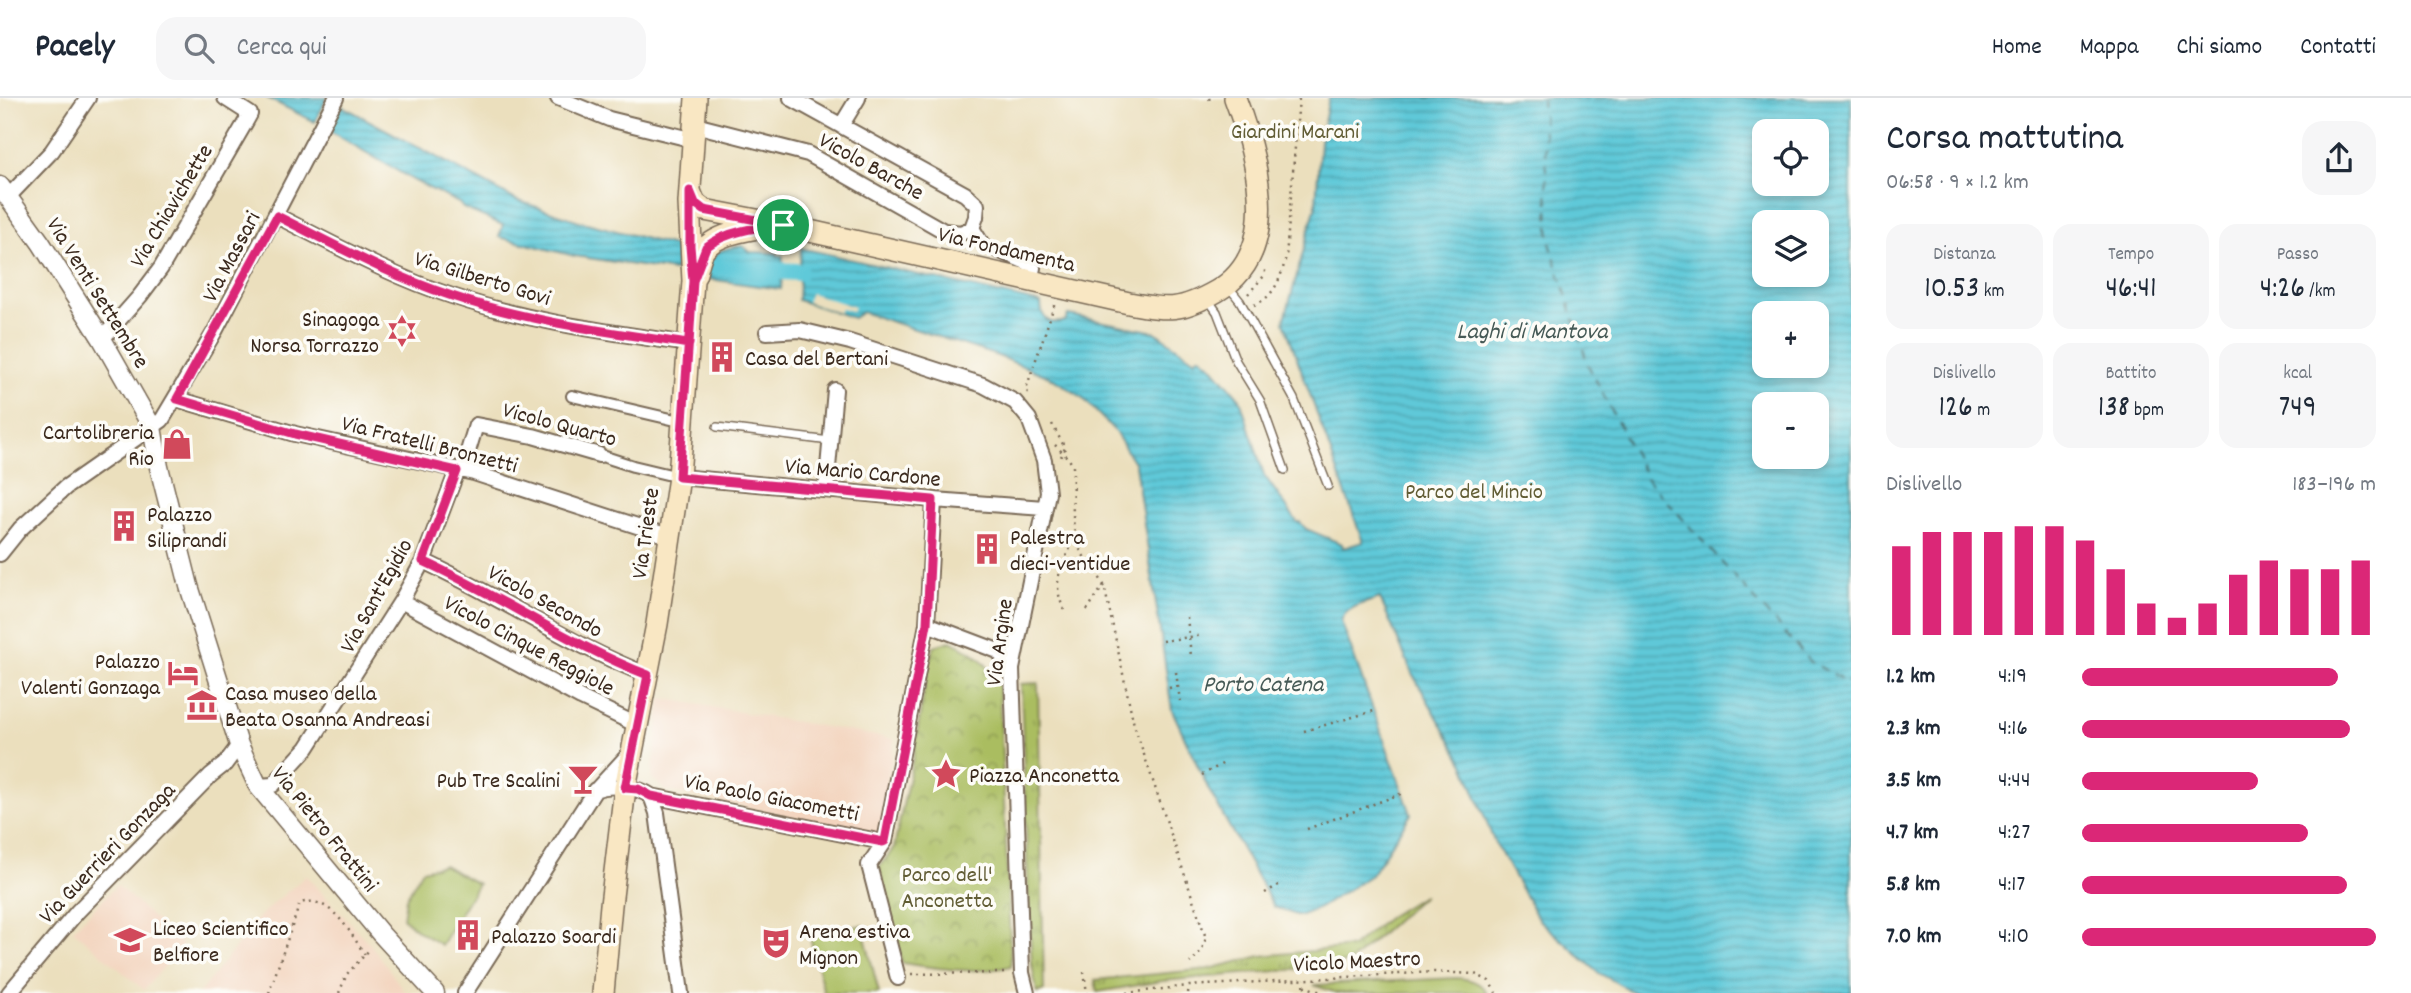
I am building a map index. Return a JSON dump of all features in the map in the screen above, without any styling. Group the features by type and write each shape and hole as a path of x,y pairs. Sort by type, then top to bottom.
{"main road":[{"name":"Via Trieste","path":"603,993 625,788 648,675 679,477 693,281 690,191 696,98"},
{"path":"1223,294 1247,262 1257,235 1257,179 1247,133 1231,100"},
{"name":"Via Fondamenta","path":"690,191 695,203 704,210 783,225 1031,285 1166,309 1187,306 1223,294"},
{"name":"Via Fondamenta","path":"715,241 754,229 783,225"},
{"name":"Via Trieste","path":"693,281 703,251 715,241"}],"street":[{"path":"4,192 52,151 88,98"},
{"name":"Via Chiavichette","path":"102,339 161,268 250,114 225,98"},
{"name":"Vicolo Barche","path":"558,98 609,119 808,154 944,231 967,232 973,226"},
{"path":"791,98 965,194 977,205 973,226 984,245 1035,268 1031,285"},
{"path":"841,126 858,98"},
{"name":"Via Massari","path":"0,554 20,529 66,487 162,420 177,399 277,216 335,99"},
{"name":"Via Venti Settembre","path":"4,192 41,243 102,339 152,427"},
{"name":"Via Gilberto Govi","path":"277,216 391,273 453,296 559,324 689,344"},
{"name":"Via Argine","path":"767,332 800,330 850,342 983,386 1015,402 1029,419 1044,460 1048,493 1012,669 1022,973 1027,993"},
{"path":"826,490 835,390"},
{"path":"572,396 684,422"},
{"name":"Via Fratelli Bronzetti","path":"177,399 295,434 459,471 580,506 671,537"},
{"name":"Vicolo Quarto","path":"459,471 476,425 533,436 679,477"},
{"name":"Via Pietro Frattini","path":"152,427 159,467 189,586 239,745 258,786 435,993"},
{"name":"Via Sant'Egidio","path":"258,786 272,785 307,748 401,601 423,561 459,471"},
{"name":"Via Mario Cardone","path":"679,477 1044,508"},
{"path":"897,976 869,865 885,841 927,624 933,500"},
{"name":"Vicolo Secondo","path":"423,561 453,574 593,653 648,675"},
{"name":"Vicolo Cinque Reggiole","path":"401,601 558,686 638,725"},
{"path":"927,624 998,651 1012,669"},
{"name":"Via Guerrieri Gonzaga","path":"9,993 77,912 211,775 225,764 239,745"},
{"path":"464,993 598,788 632,751"},
{"name":"Via Paolo Giacometti","path":"598,788 638,789 651,796 883,842"},
{"path":"651,796 657,813 681,993"}],"lane":[{"path":"1223,294 1221,321 1236,360 1260,400 1285,470"},
{"path":"1223,294 1294,399 1328,485"},
{"path":"716,426 830,441"}],"path":[{"path":"1209,98 1211,103"},
{"path":"1223,294 1256,306 1274,291 1280,280 1286,257 1299,98"},
{"path":"1026,389 1058,296"},
{"path":"1052,424 1065,449 1063,452"},
{"path":"1064,610 1057,594 1060,568 1075,539 1083,556 1104,584 1134,725 1206,938 1200,952 1190,963"},
{"path":"1087,610 1104,584"},
{"path":"1187,617 1191,656"},
{"path":"1162,641 1203,635"},
{"path":"1176,672 1180,701"},
{"path":"1169,688 1178,686"},
{"path":"1304,731 1374,711"},
{"path":"1202,775 1224,763"},
{"path":"1307,829 1403,793"},
{"path":"1265,893 1282,883"},
{"path":"269,993 300,903 308,901 320,904 341,920 365,955 347,974 339,993"},
{"path":"1084,972 1087,993"},
{"name":"Vicolo Maestro","path":"1126,993 1189,986 1455,972 1475,974 1489,981 1496,993"},
{"path":"897,976 1022,973"},
{"path":"1303,993 1305,979"},
{"path":"1188,993 1189,986"},
{"path":"1304,986 1324,993"}],"shaded area":[{"path":"661,698 894,739 880,835 664,790 652,777"},
{"path":"306,876 370,944 406,993 199,993 245,936 243,933"},
{"name":"Liceo Scientifico Belfiore","path":"117,885 183,945 144,990 73,930"}],"green space":[{"name":"Parco dell' Anconetta","path":"950,641 979,658 999,686 1011,966 998,969 957,970 902,963 879,867 894,848 913,758 929,661 934,646"},
{"path":"1038,683 1044,990 1037,993 1032,965 1029,915 1021,684"},
{"path":"443,865 478,884 441,945 403,918 406,898 422,870"},
{"path":"1424,895 1350,962 1323,967 1162,981 1097,992 1095,980 1209,969 1261,956 1352,947 1390,916"},
{"path":"862,925 879,993 824,993 810,937"},
{"path":"1456,978 1474,981 1487,993 1336,993 1314,985"}],"water":[{"path":"267,98 327,98 315,122"},
{"name":"Laghi di Mantova","path":"1329,98 1851,98 1851,993 1635,993 1599,973 1539,920 1494,841 1464,764 1412,673 1380,598 1352,608 1341,621 1411,814 1371,875 1319,908 1299,916 1274,907 1209,790 1172,710 1135,464 1114,430 1082,397 1050,377 998,356 862,312 853,318 798,300 801,248 1041,303 1042,313 1050,322 1065,321 1068,315 1155,332 1195,360 1199,356 1211,365 1240,399 1264,475 1298,523 1342,544 1343,548 1363,542 1284,322 1316,205 1320,142"},
{"path":"342,106 516,200 579,221 677,247 675,271 575,256 499,237 503,225 463,208 459,203 415,181 328,130"},
{"path":"743,246 750,252 777,253 783,256 781,289 708,279 713,257 717,253 727,248"}],"pier":[{"path":"811,293 854,307 852,311 841,308 839,313 807,302"}],"waterway":[{"path":"709,267 799,272"}],"ferry route":[{"path":"1542,98 1550,243 1588,365 1647,479 1811,662 1851,684"}],"place":[{"name":"Sinagoga Norsa Torrazzo","path":"402,331"},
{"name":"Casa del Bertani","path":"722,357"},
{"name":"Cartolibreria Rio","path":"177,444"},
{"name":"Palazzo Siliprandi","path":"124,526"},
{"name":"Palestra dieci-ventidue","path":"987,549"},
{"name":"Palazzo Valenti Gonzaga","path":"183,673"},
{"name":"Casa museo della Beata Osanna Andreasi","path":"202,705"},
{"name":"Piazza Anconetta","path":"946,774"},
{"name":"Pub Tre Scalini","path":"583,779"},
{"name":"Palazzo Soardi","path":"468,935"},
{"name":"Liceo Scientifico Belfiore","path":"130,940"},
{"name":"Arena estiva Mignon","path":"776,943"}],"route":[{"path":"783,225 704,210 695,203 690,191 693,281 684,422 679,477 933,500 927,624 883,842 651,796 645,791 625,788 648,675 586,649 453,574 423,561 457,471 295,434 177,399 277,216 391,273 453,296 559,324 689,344 693,281 706,247 726,236 783,225"}],"park label":[{"name":"Giardini Marani","path":"1295,130"},
{"name":"Parco del Mincio","path":"1474,490"}],"water label":[{"name":"Porto Catena","path":"1263,683"}]}
